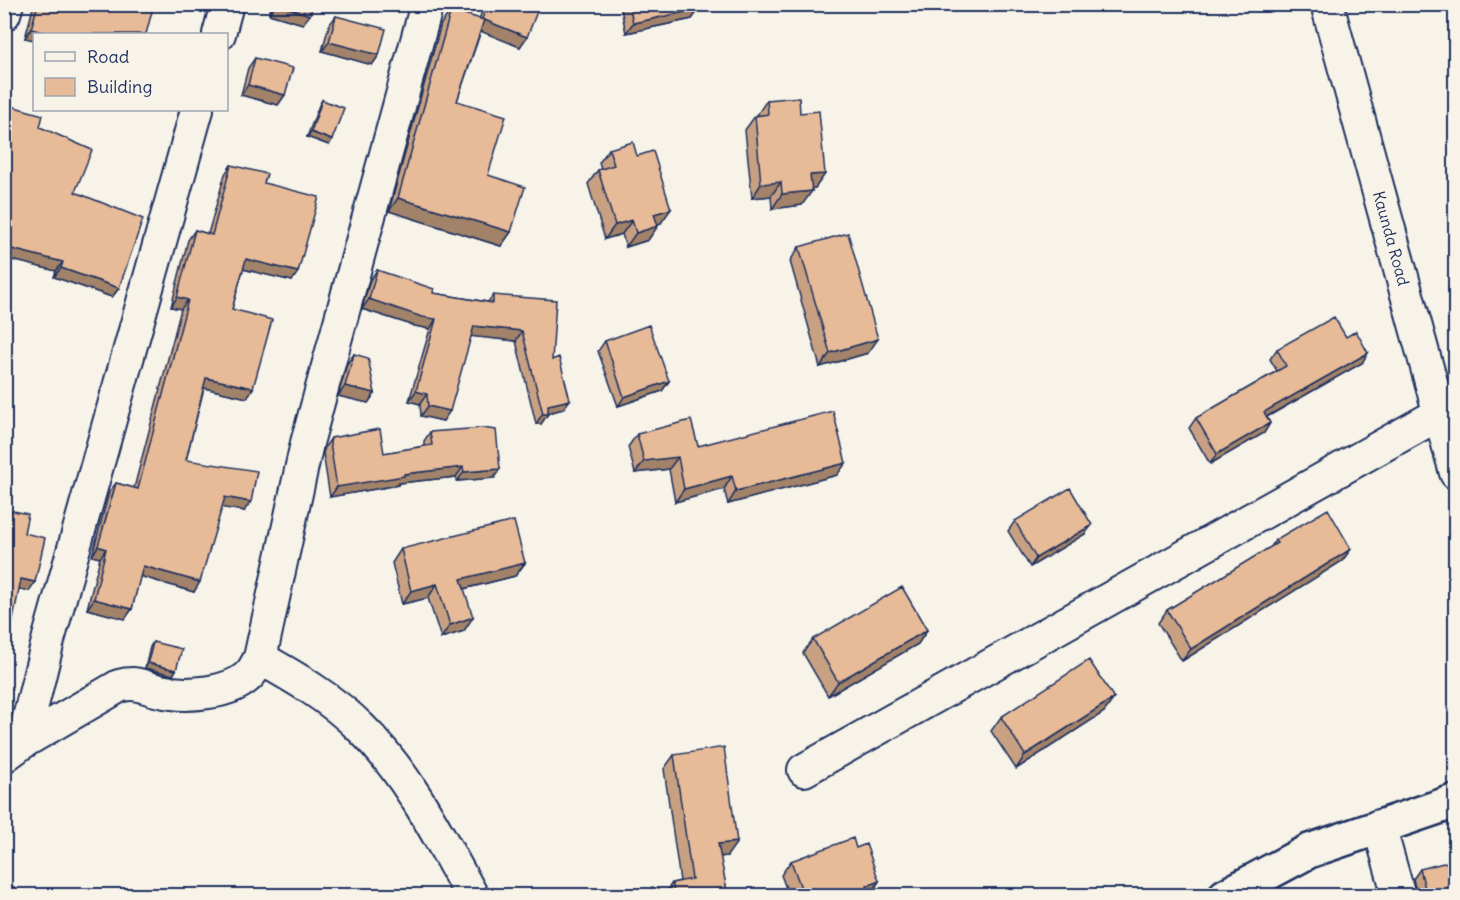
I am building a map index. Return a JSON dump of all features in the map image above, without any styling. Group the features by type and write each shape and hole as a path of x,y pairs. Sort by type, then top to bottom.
{"street":[{"path":"4,14 7,4"},
{"path":"219,33 227,4"},
{"path":"14,749 119,686 133,683 161,692 193,695 235,685 250,674 260,658 307,443 427,4"},
{"name":"Kaunda Road","path":"1327,4 1455,473"},
{"path":"14,749 52,626 197,111"},
{"path":"804,770 1439,414"},
{"path":"260,658 310,686 361,728 402,775 472,896"},
{"path":"1225,896 1309,851 1455,801"},
{"path":"1379,826 1399,896"}],"building":[{"path":"38,4 154,4 146,33 47,33 31,29"},
{"path":"276,4 313,4 310,15"},
{"path":"488,4 540,4 527,37 482,19"},
{"path":"629,4 698,4 699,9 633,23"},
{"path":"451,10 484,20 457,101 506,116 488,175 525,187 511,232 398,198"},
{"path":"336,16 386,29 379,55 329,42"},
{"path":"255,58 293,68 285,95 248,85"},
{"path":"799,97 800,113 819,111 825,174 810,175 812,191 782,194 781,182 761,184 755,116 768,114 767,100"},
{"path":"322,100 344,108 332,140 311,132"},
{"path":"4,104 43,115 40,127 92,150 75,192 143,219 119,288 61,268 63,262 4,247"},
{"path":"633,142 637,156 653,151 671,209 654,214 658,226 636,233 632,220 615,225 598,170 614,165 609,149"},
{"path":"231,165 267,174 264,183 319,197 298,272 246,259 232,309 272,320 253,388 206,378 186,460 257,471 251,502 225,497 200,582 143,566 132,609 94,599 106,549 98,546 116,483 138,489 188,300 177,297 195,230 212,235"},
{"path":"848,233 878,339 830,353 799,247"},
{"path":"377,270 434,289 433,293 493,303 493,295 556,300 552,360 559,357 570,400 548,405 548,414 543,414 522,331 474,326 450,411 428,406 427,394 416,391 436,319 422,317 369,299"},
{"path":"1334,317 1346,337 1356,331 1368,353 1264,412 1270,423 1217,454 1196,418 1286,366 1277,349"},
{"path":"649,325 669,381 624,397 605,341"},
{"path":"4,340 7,341 7,351 4,361"},
{"path":"354,354 368,358 375,393 345,386"},
{"path":"833,411 846,463 736,491 732,476 684,489 678,457 644,461 637,434 691,420 698,446"},
{"path":"482,428 496,430 500,469 464,472 463,467 404,474 404,476 337,487 331,438 380,429 384,453 432,445 430,432"},
{"path":"1070,488 1092,525 1036,558 1015,521"},
{"path":"4,509 28,514 24,533 45,538 35,582 21,579 7,650 4,650"},
{"path":"1328,509 1351,549 1191,649 1167,610 1277,543 1275,540"},
{"path":"514,521 525,563 461,579 473,617 450,625 437,584 411,591 401,549"},
{"path":"902,587 927,630 838,682 813,639"},
{"path":"153,642 182,649 176,670 148,663"},
{"path":"1089,660 1114,698 1025,755 1001,717"},
{"path":"724,747 737,842 718,844 728,896 675,896 672,883 692,879 674,755"},
{"path":"853,838 856,848 866,844 879,881 867,886 870,895 804,896 791,861"},
{"path":"1455,860 1455,896 1427,896 1420,869"}]}
